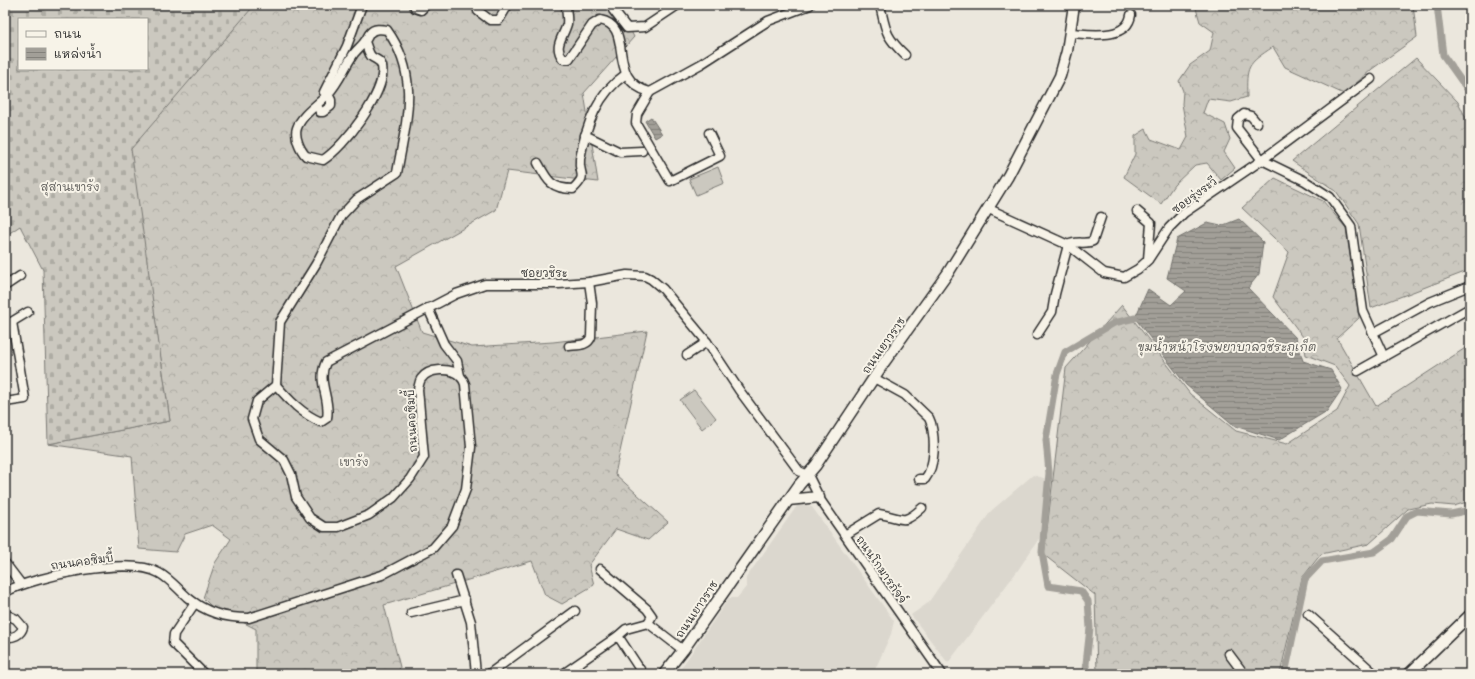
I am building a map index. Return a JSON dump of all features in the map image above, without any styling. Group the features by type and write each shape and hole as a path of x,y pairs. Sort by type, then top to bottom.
{"main road":[{"name":"ถนนเยาวราช","path":"664,674 683,650 788,500 808,475 948,273 989,209 1060,76 1070,33 1074,5"},
{"path":"788,500 819,497"},
{"path":"1409,674 1470,615"}],"street":[{"path":"323,97 347,46 362,5"},
{"path":"414,5 415,8 421,10 426,5"},
{"path":"477,5 478,11 490,20 498,20 508,5"},
{"path":"566,5 567,23 558,44 558,53 563,59 569,59 592,25 600,20 608,21 615,28 619,36 622,62 626,74 632,82 642,90 650,92"},
{"path":"612,5 613,10 627,28 645,27 678,5"},
{"path":"709,133 720,156 670,181 636,123 637,114 650,92 701,64 768,21 810,5"},
{"path":"880,5 885,29 890,41 905,55"},
{"path":"1070,33 1095,35 1119,31 1128,24 1131,15"},
{"path":"276,385 280,322 316,264 341,216 357,199 397,174 410,98 404,62 387,30 374,29 370,32 354,54 340,79 304,118 297,128 300,148 306,156 323,160 347,136 373,102 381,82 382,66 380,61 372,57 362,45"},
{"path":"538,163 546,179 560,189 573,189 580,182 583,175 580,162 585,135 596,105 612,84 626,74"},
{"name":"ซอยรุ่งระวี","path":"989,209 1068,245 1104,272 1114,276 1124,277 1138,269 1148,260 1169,228 1184,213 1262,160 1371,79"},
{"path":"1257,123 1251,116 1244,114 1238,119 1237,128 1262,160 1305,181 1330,197 1351,226 1363,311 1384,357"},
{"path":"585,135 620,152 642,151"},
{"path":"1137,211 1151,223 1148,260"},
{"path":"1037,334 1052,312 1054,294 1068,245 1076,242 1090,243 1093,241 1101,217"},
{"name":"ซอยวชิระ","path":"276,385 292,404 311,418 321,422 327,418 329,410 321,382 322,370 326,362 456,294 485,284 559,284 589,282 628,275 641,275 651,279 663,289 707,342 739,390 799,471 808,475"},
{"path":"5,286 20,276"},
{"path":"569,346 590,342 592,303 589,282"},
{"path":"1373,333 1430,302 1467,287 1470,289"},
{"path":"428,308 444,344 457,361 460,376"},
{"path":"1358,371 1470,308"},
{"path":"5,402 25,399 8,324 28,312"},
{"path":"686,355 707,342"},
{"name":"ถนนคอซิมบี้","path":"5,592 21,584 50,577 103,568 142,568 158,573 195,603 214,614 229,618 249,618 382,574 433,548 452,526 466,490 471,447 465,384 460,376 444,370 426,374 420,380 418,389 424,457 410,479 393,498 369,515 338,526 324,527 310,518 296,497 291,474 284,460 259,439 252,419 256,401 276,385"},
{"path":"874,378 905,395 929,418 931,422 933,455 929,474 925,479 919,479"},
{"name":"ถนนโกมารภัจจ์","path":"808,475 819,497 942,674"},
{"path":"845,535 879,514 908,520 922,508"},
{"path":"5,563 21,584"},
{"path":"563,674 629,627 648,623 652,616 648,609 600,569"},
{"path":"456,575 471,622 476,674"},
{"path":"411,613 465,600"},
{"path":"195,603 174,634 173,642 204,674"},
{"path":"489,674 574,612"},
{"path":"5,614 16,619 23,627 19,633 14,636 5,637"},
{"path":"1308,614 1375,674"},
{"path":"648,623 683,650"},
{"path":"618,636 643,674"},
{"path":"1229,654 1244,674"}],"shaded area":[{"path":"1033,475 1047,479 1042,534 1018,570 948,663 911,615 928,603 991,511"},
{"path":"799,503 812,507 894,621 891,634 873,674 677,674 729,598 737,598 746,587 746,578"}],"green space":[{"name":"สุสานเขารัง","path":"5,5 247,5 251,9 131,149 170,421 48,444 43,270 20,226 5,236"},
{"name":"เขารัง","path":"247,5 617,5 634,37 584,93 598,182 507,171 496,210 396,266 422,332 472,347 553,342 647,331 615,474 668,522 648,540 616,529 589,565 594,585 562,604 545,595 532,561 384,605 400,667 398,674 256,674 256,629 211,606 203,598 215,563 231,539 212,525 185,534 176,552 139,549 132,456 48,444 170,421 130,149 250,9"},
{"path":"1195,5 1413,5 1417,37 1372,69 1344,94 1285,67 1273,47 1253,62 1250,67 1247,78 1247,97 1231,102 1208,99 1203,113 1225,124 1230,139 1224,152 1235,168 1221,180 1207,163 1195,165 1174,185 1161,204 1124,177 1135,154 1135,136 1146,129 1151,139 1181,150 1188,137 1182,104 1183,91 1179,81 1190,65 1210,51 1214,32 1200,22"},
{"path":"1416,58 1458,102 1470,126 1470,270 1371,308 1359,224 1336,191 1292,161"},
{"path":"718,167 724,183 696,195 689,179"},
{"path":"1275,178 1323,201 1346,228 1359,318 1337,338 1376,406 1470,345 1470,501 1454,506 1432,504 1408,509 1369,544 1321,554 1302,578 1280,674 1097,674 1095,595 1044,555 1066,368 1122,305 1190,394 1236,431 1287,444 1337,411 1350,386 1335,366 1306,355 1303,337 1273,297 1289,252 1242,208"},
{"path":"694,390 716,418 702,429 680,400"}],"water":[{"path":"651,117 662,134 655,138 645,121"},
{"name":"ขุมน้ำหน้าโรงพยาบาลวชิระภูเก็ต","path":"1239,219 1263,242 1259,274 1248,288 1296,338 1303,361 1331,370 1342,389 1327,411 1279,440 1235,426 1186,385 1135,318 1148,289 1171,305 1186,291 1167,278 1177,239 1207,223 1221,226"}],"waterway":[{"path":"1437,5 1443,55 1470,93"},
{"path":"1087,674 1086,664 1090,628 1088,601 1081,591 1048,586 1042,552 1049,473 1046,440 1057,374 1065,352 1114,323 1135,318"},
{"path":"1285,674 1305,579 1322,561 1374,552 1392,539 1407,516 1417,511 1451,514 1470,510"}]}
